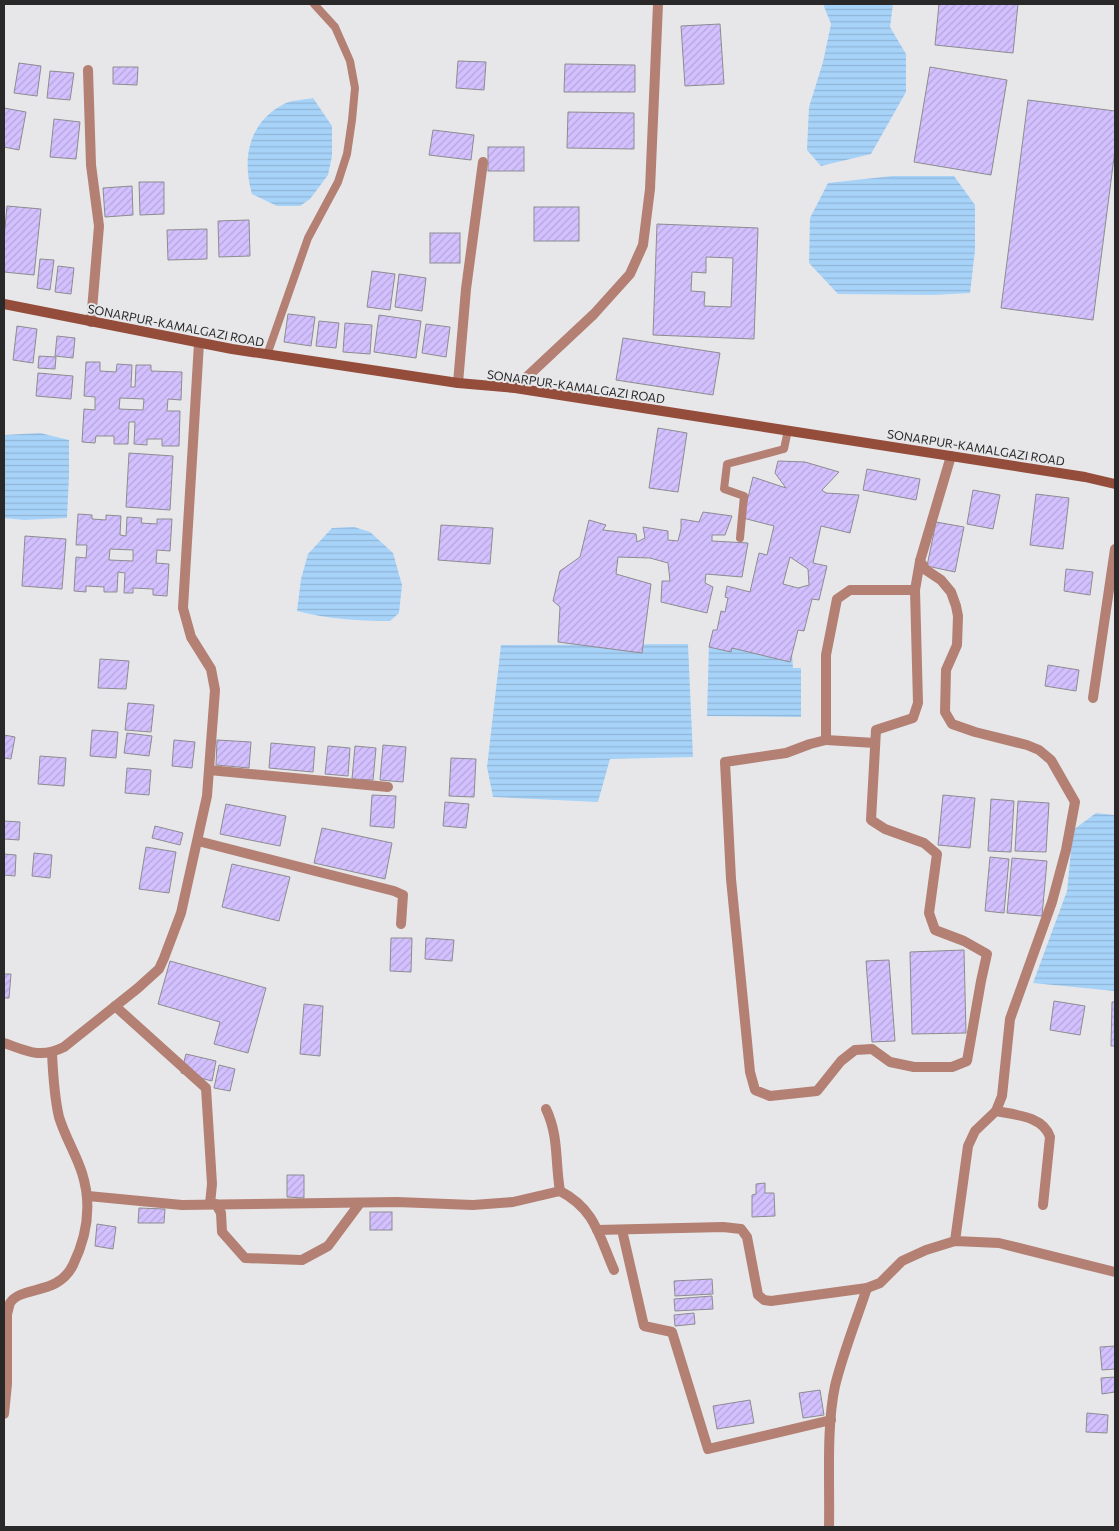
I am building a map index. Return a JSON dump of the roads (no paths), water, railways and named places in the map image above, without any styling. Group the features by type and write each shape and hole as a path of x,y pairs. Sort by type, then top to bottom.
{"main road":[{"name":"SONARPUR-KAMALGAZI ROAD","path":"4,304 267,355 458,383 515,388 1085,477 1115,484"}],"street":[{"path":"515,388 594,314 630,274 643,245 650,189 658,4"},
{"path":"88,70 91,165 99,226 91,322"},
{"path":"458,383 466,289 483,162"},
{"path":"4,1043 42,1054 52,1053 64,1047 138,988 158,969 181,913 207,796 215,690 211,669 191,637 183,608 199,343"},
{"path":"875,743 826,740 786,753 725,762 731,879 750,1072 755,1090 770,1096 817,1091 841,1061 855,1050 872,1049 890,1062 914,1067 952,1067 967,1061 980,981 987,954 964,941 935,930 929,913 938,854 924,843 885,829 871,820 876,730 913,718 918,702 915,590 920,562 952,456"},
{"path":"1093,698 1115,549"},
{"path":"920,562 926,570 941,580 951,592 958,616 957,646 946,670 945,712 952,724 1039,750 1051,760 1075,802 1066,850 1052,902 1010,1019 1002,1096 996,1110 974,1131 968,1146 964,1165 956,1242"},
{"path":"826,740 826,655 837,599 850,590 915,590"},
{"path":"209,770 388,787"},
{"path":"198,841 403,895 401,924"},
{"path":"115,1006 206,1088 213,1204 221,1213 222,1232 245,1258 302,1260 328,1246 360,1202"},
{"path":"4,1414 7,1384 7,1303 18,1296 54,1285 66,1277 73,1266 82,1242 88,1218 88,1196 82,1172 68,1142 59,1116 54,1090 52,1053"},
{"path":"546,1109 553,1122 556,1173 560,1191"},
{"path":"996,1110 1040,1122 1047,1128 1050,1137 1043,1205"},
{"path":"88,1196 182,1205 360,1202 497,1204 560,1191 579,1202 588,1212 614,1270"},
{"path":"597,1230 723,1227 741,1229 746,1233 758,1294 764,1300 771,1301 867,1288 880,1284 902,1261 926,1250 956,1242 999,1243 1115,1272"},
{"path":"622,1230 644,1326 672,1332 708,1448 831,1420"},
{"path":"829,1527 831,1420 835,1388 867,1288"}],"lane":[{"path":"267,355 308,238 338,182 347,154 352,120 355,88 350,61 335,26 314,4"},
{"path":"740,538 744,496 724,489 727,464 784,449 788,430"}],"water":[{"path":"823,4 893,4 890,27 906,54 906,92 871,154 821,166 807,150 809,107 823,62 831,24"},
{"path":"313,98 332,126 332,156 328,175 310,199 300,206 277,206 252,194 248,168 250,144 255,132 271,113 289,102"},
{"path":"892,176 954,176 975,205 975,250 970,293 934,295 838,294 809,263 810,218 828,183"},
{"path":"40,433 69,440 67,518 24,520 4,518 4,435"},
{"path":"354,527 370,532 393,553 402,585 399,613 390,621 378,621 332,618 297,611 301,579 308,554 332,528"},
{"path":"791,641 793,668 801,668 801,717 707,716 709,642"},
{"path":"688,644 693,757 610,759 598,802 493,797 487,767 501,645"},
{"path":"1096,813 1115,815 1115,991 1033,983 1067,891 1073,830"}]}
